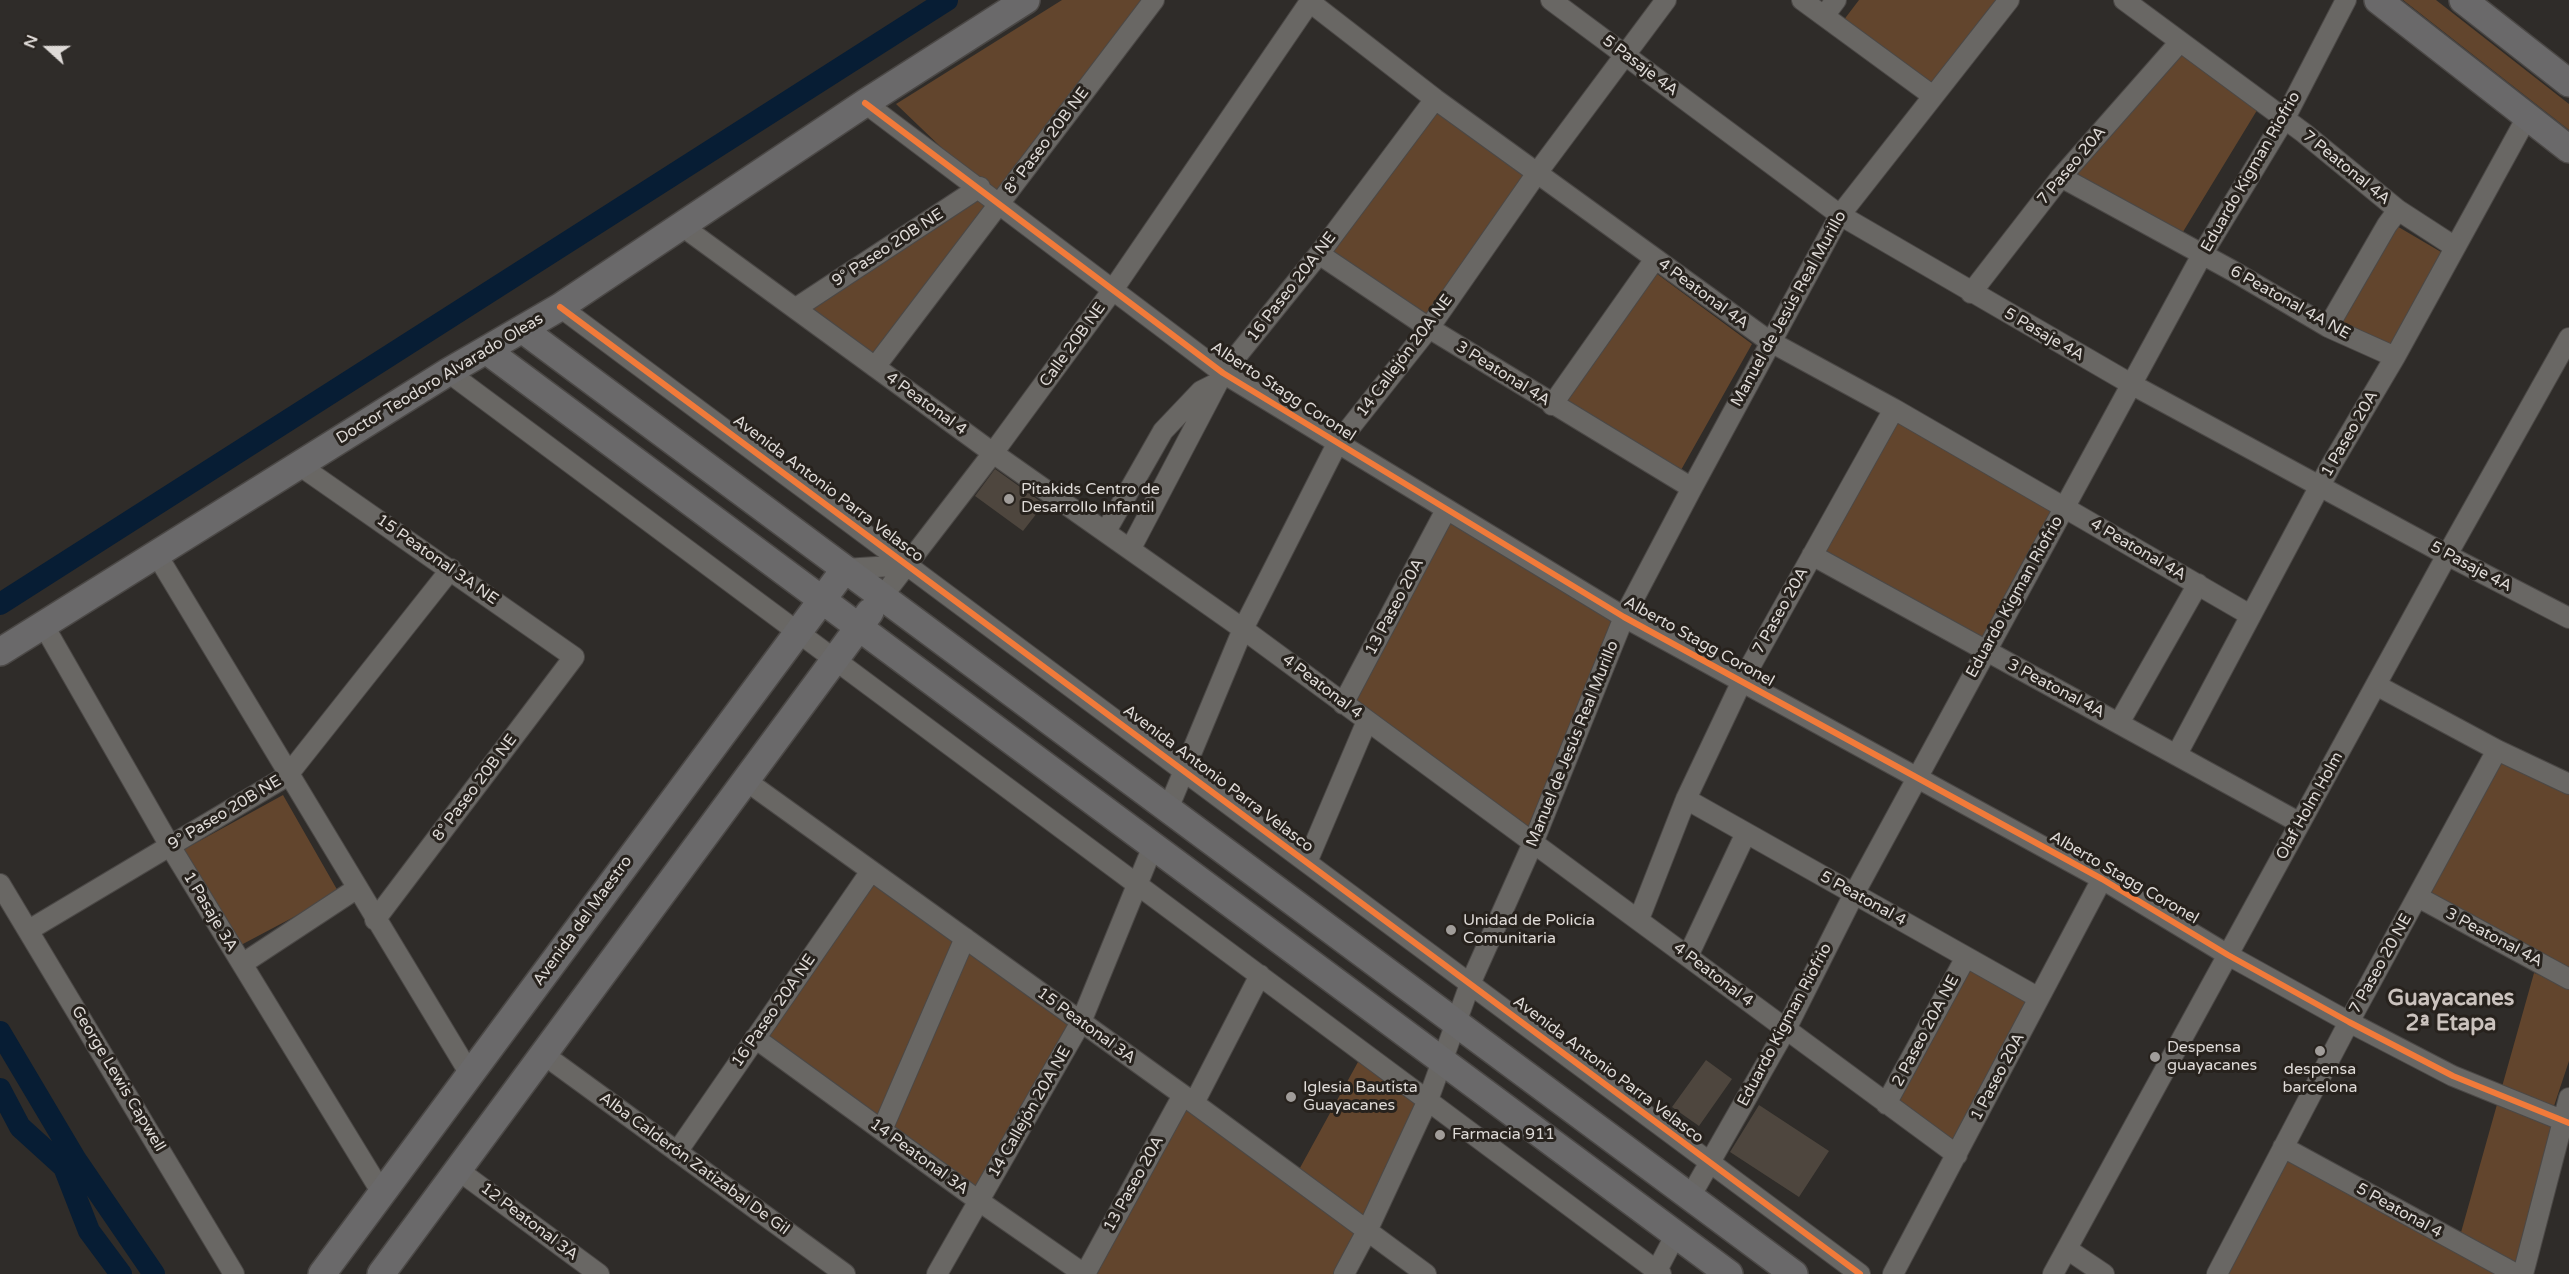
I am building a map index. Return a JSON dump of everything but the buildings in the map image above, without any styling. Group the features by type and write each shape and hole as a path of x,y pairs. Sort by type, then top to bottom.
{"street":[{"name":"Doctor Teodoro Alvarado Oleas","path":"0,652 448,372 560,307 865,103 1026,0"},
{"name":"8° Paseo 20B NE","path":"875,367 1154,0"},
{"name":"5 Pasaje 4A","path":"1551,0 1840,215 2131,384 2447,555 2569,618"},
{"name":"14 Callejón 20A NE","path":"1168,809 1243,629 1337,444 1429,328 1538,173 1666,0"},
{"path":"1802,0 1933,96"},
{"path":"1824,16 1836,0"},
{"name":"Manuel de Jesús Real Murillo","path":"1344,1274 1368,1231 1428,1100 1470,984 1533,843 1624,617 1770,341 1840,215 2009,0"},
{"name":"7 Peatonal 4A","path":"2124,0 2179,43 2285,118 2398,210 2455,247"},
{"name":"Eduardo Kigman Riofrio","path":"1690,1197 1786,1029 1854,894 2131,384 2203,253 2285,118 2346,0"},
{"path":"2378,0 2569,150"},
{"path":"2463,0 2569,83"},
{"name":"4 Peatonal 4A","path":"1311,1 1435,99 1770,341 1894,409 2250,615"},
{"name":"Calle 20B NE","path":"882,597 993,453 1112,291 1311,1"},
{"name":"7 Paseo 20A","path":"1971,293 2061,177 2179,43"},
{"name":"16 Paseo 20A NE","path":"1131,548 1220,378 1319,254 1435,99"},
{"name":"Alberto Stagg Coronel","path":"865,103 980,187 1220,378 1337,444 1624,617 2102,879 2228,955 2349,1022 2453,1076 2566,1121"},
{"name":"1 Paseo 20A","path":"2177,754 2320,486 2395,357 2527,117"},
{"name":"6 Peatonal 4A NE","path":"2061,177 2203,253 2328,327 2395,357"},
{"name":"9° Paseo 20B NE","path":"796,308 980,187"},
{"path":"2328,327 2398,210"},
{"name":"4 Peatonal 4","path":"682,226 993,453 1243,629 1957,1155"},
{"name":"3 Peatonal 4A","path":"1319,254 1429,328 1552,405 1692,488"},
{"path":"1552,405 1654,259"},
{"name":"Avenida Antonio Parra Velasco","path":"560,307 1860,1274"},
{"path":"522,329 1794,1274"},
{"name":"Olaf Holm Holm","path":"2053,1274 2447,555 2569,338"},
{"path":"486,350 1730,1274"},
{"path":"448,372 1428,1100 1657,1273 1676,1234"},
{"path":"1106,531 1163,431 1201,391 1220,378"},
{"name":"7 Paseo 20A","path":"1639,919 1686,799 1742,681 1894,409"},
{"name":"15 Peatonal 3A NE","path":"299,465 574,657"},
{"name":"13 Paseo 20A","path":"1343,704 1446,510"},
{"path":"157,555 287,776 470,1074"},
{"name":"3 Peatonal 4A","path":"1812,555 2300,823"},
{"path":"844,569 907,565"},
{"name":"9° Paseo 20B NE","path":"30,930 287,776 451,569"},
{"name":"Avenida del Maestro","path":"322,1274 844,569"},
{"path":"2119,723 2198,584"},
{"path":"381,1274 882,597"},
{"name":"1 Pasaje 3A","path":"44,626 170,846 382,1193"},
{"name":"8° Paseo 20B NE","path":"375,920 574,657"},
{"path":"2376,685 2498,750 2569,784"},
{"path":"1307,862 1367,721"},
{"name":"7 Paseo 20 NE","path":"2217,1274 2349,1022 2498,750"},
{"name":"15 Peatonal 3A","path":"745,780 1188,1099 1426,1274"},
{"name":"5 Peatonal 4","path":"1686,799 2039,998"},
{"path":"1688,956 1746,833"},
{"name":"14 Callejón 20A NE","path":"937,1274 1081,1022 1153,846"},
{"name":"16 Paseo 20A NE","path":"677,1152 871,871"},
{"name":"1 Paseo 20A","path":"1893,1274 2102,879"},
{"name":"George Lewis Capwell","path":"0,884 30,930 234,1274"},
{"path":"242,964 356,889"},
{"name":"3 Peatonal 4A","path":"2418,897 2569,979"},
{"path":"882,1130 965,938"},
{"name":"2 Paseo 20A NE","path":"1886,1104 1966,957"},
{"name":"13 Paseo 20A","path":"1085,1274 1260,975"},
{"name":"14 Peatonal 3A","path":"755,1038 979,1201 1085,1274"},
{"name":"Alba Calderón Zatizabal De Gil","path":"543,1054 845,1274"},
{"path":"2523,1274 2566,1121 2569,1098"},
{"name":"5 Peatonal 4","path":"2283,1148 2516,1274"},
{"name":"12 Peatonal 3A","path":"458,1170 594,1272"},
{"path":"2067,1249 2104,1274"}],"shaded area":[{"path":"1062,0 1153,0 876,366 796,308 980,188 993,197 896,104"},
{"path":"1859,0 1997,0 1929,86 1843,21"},
{"path":"2403,0 2436,0 2569,104 2569,130"},
{"path":"2179,47 2259,107 2178,240 2063,176"},
{"path":"1435,99 1537,173 1429,328 1319,254"},
{"path":"2390,222 2441,252 2394,357 2331,324"},
{"path":"1645,265 1752,344 1681,470 1558,398"},
{"path":"1894,409 2064,507 1985,652 1812,555"},
{"path":"1446,510 1624,617 1533,843 1343,704"},
{"path":"2497,750 2569,784 2569,980 2418,897"},
{"path":"283,795 339,893 241,945 183,850"},
{"path":"871,871 1080,1022 980,1198 756,1037"},
{"path":"1966,957 2039,998 1957,1155 1886,1104"},
{"path":"2534,973 2569,985 2569,1061 2551,1115 2562,1120 2523,1274 2458,1243"},
{"path":"1364,1051 1428,1100 1339,1274 1085,1274 1182,1096 1295,1177"},
{"path":"2287,1159 2499,1274 2228,1274"}],"waterway":[{"path":"0,604 947,0"},
{"path":"0,1032 76,1160 154,1274"},
{"path":"0,1089 20,1127 64,1167 89,1231 121,1274"}],"cycle path":[{"path":"865,103 1223,373 1624,617 2102,879 2228,955 2349,1022 2453,1076 2569,1123"},
{"path":"560,307 1860,1274"}],"place":[{"name":"Pitakids Centro de Desarrollo Infantil","path":"1009,499"},
{"name":"Unidad de Policía Comunitaria","path":"1451,930"},
{"name":"despensa barcelona","path":"2320,1051"},
{"name":"Despensa guayacanes","path":"2155,1057"},
{"name":"Iglesia Bautista Guayacanes","path":"1291,1097"},
{"name":"Farmacia 911","path":"1440,1135"}],"district":[{"name":"Guayacanes 2ª Etapa","path":"2451,1012"}]}
